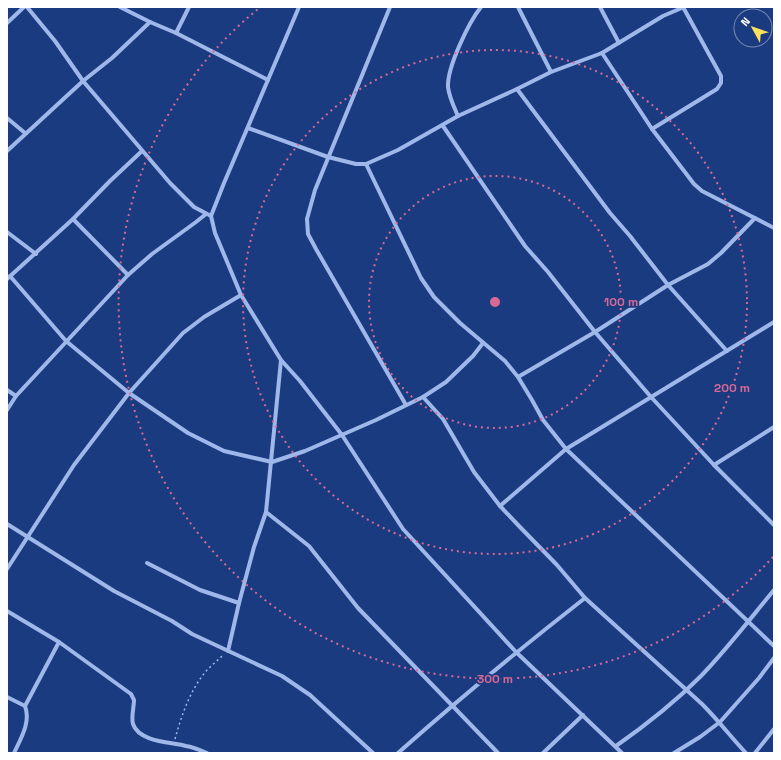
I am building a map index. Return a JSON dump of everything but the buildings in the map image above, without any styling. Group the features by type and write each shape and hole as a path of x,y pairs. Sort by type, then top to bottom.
{"street":[{"path":"7,24 25,7 55,41 83,81 184,199 194,207 212,216"},
{"path":"120,7 176,33 268,80"},
{"path":"176,33 189,7"},
{"path":"299,7 224,183 212,216 215,233 241,295 281,360 300,381 342,435 403,529 516,652 622,753"},
{"path":"390,7 315,190 307,219 308,234 406,405"},
{"path":"458,116 453,106 448,86 454,60 475,15 481,7"},
{"path":"518,7 551,72"},
{"path":"600,7 619,43"},
{"path":"248,128 328,157 356,164 366,164 398,150 443,126 458,116 517,90 551,72 602,53 663,16 683,7 715,63 721,76 721,83 717,89 652,129"},
{"path":"7,151 25,133 83,81 112,58 150,22"},
{"path":"602,53 652,129 694,184 702,191 774,228"},
{"path":"517,90 610,213 668,285 727,350"},
{"path":"7,118 25,133"},
{"path":"443,126 525,246 548,272 595,332 651,397 714,465 774,525"},
{"path":"142,151 73,219 9,277 66,341 129,393 188,433 224,451 272,462 305,451 423,397 446,382 473,356 483,343"},
{"path":"366,164 421,278 434,298 505,361 518,377 543,420 566,449 774,646"},
{"path":"7,410 16,396 128,275 152,254 206,214"},
{"path":"518,377 595,332 668,285 708,264 721,254 755,218"},
{"path":"73,219 128,275"},
{"path":"7,232 36,254"},
{"path":"7,569 74,465 129,393 183,334 204,317 241,295"},
{"path":"500,506 566,449 774,322"},
{"path":"228,651 254,547 266,512 272,462 277,386 281,360"},
{"path":"7,390 16,396"},
{"path":"423,397 443,419 474,472 500,506 552,560 585,598 686,689 720,722 732,739 746,753"},
{"path":"714,465 774,427"},
{"path":"266,512 309,546 358,608 498,753"},
{"path":"7,524 114,591 172,621 208,643 282,676 310,695 373,753"},
{"path":"147,563 200,590 239,603"},
{"path":"616,746 667,708 720,656 774,590"},
{"path":"398,753 451,706 516,652 585,598"},
{"path":"7,611 59,642 133,696 134,706 132,720 134,726 146,737 188,746 207,753"},
{"path":"14,753 28,720 26,706 59,642"},
{"path":"674,753 700,737 720,722 759,678 774,658"},
{"path":"7,697 26,706"},
{"path":"542,753 583,715"},
{"path":"755,753 774,729"}],"path":[{"path":"174,743 182,715 191,694 207,671 228,651"}]}
